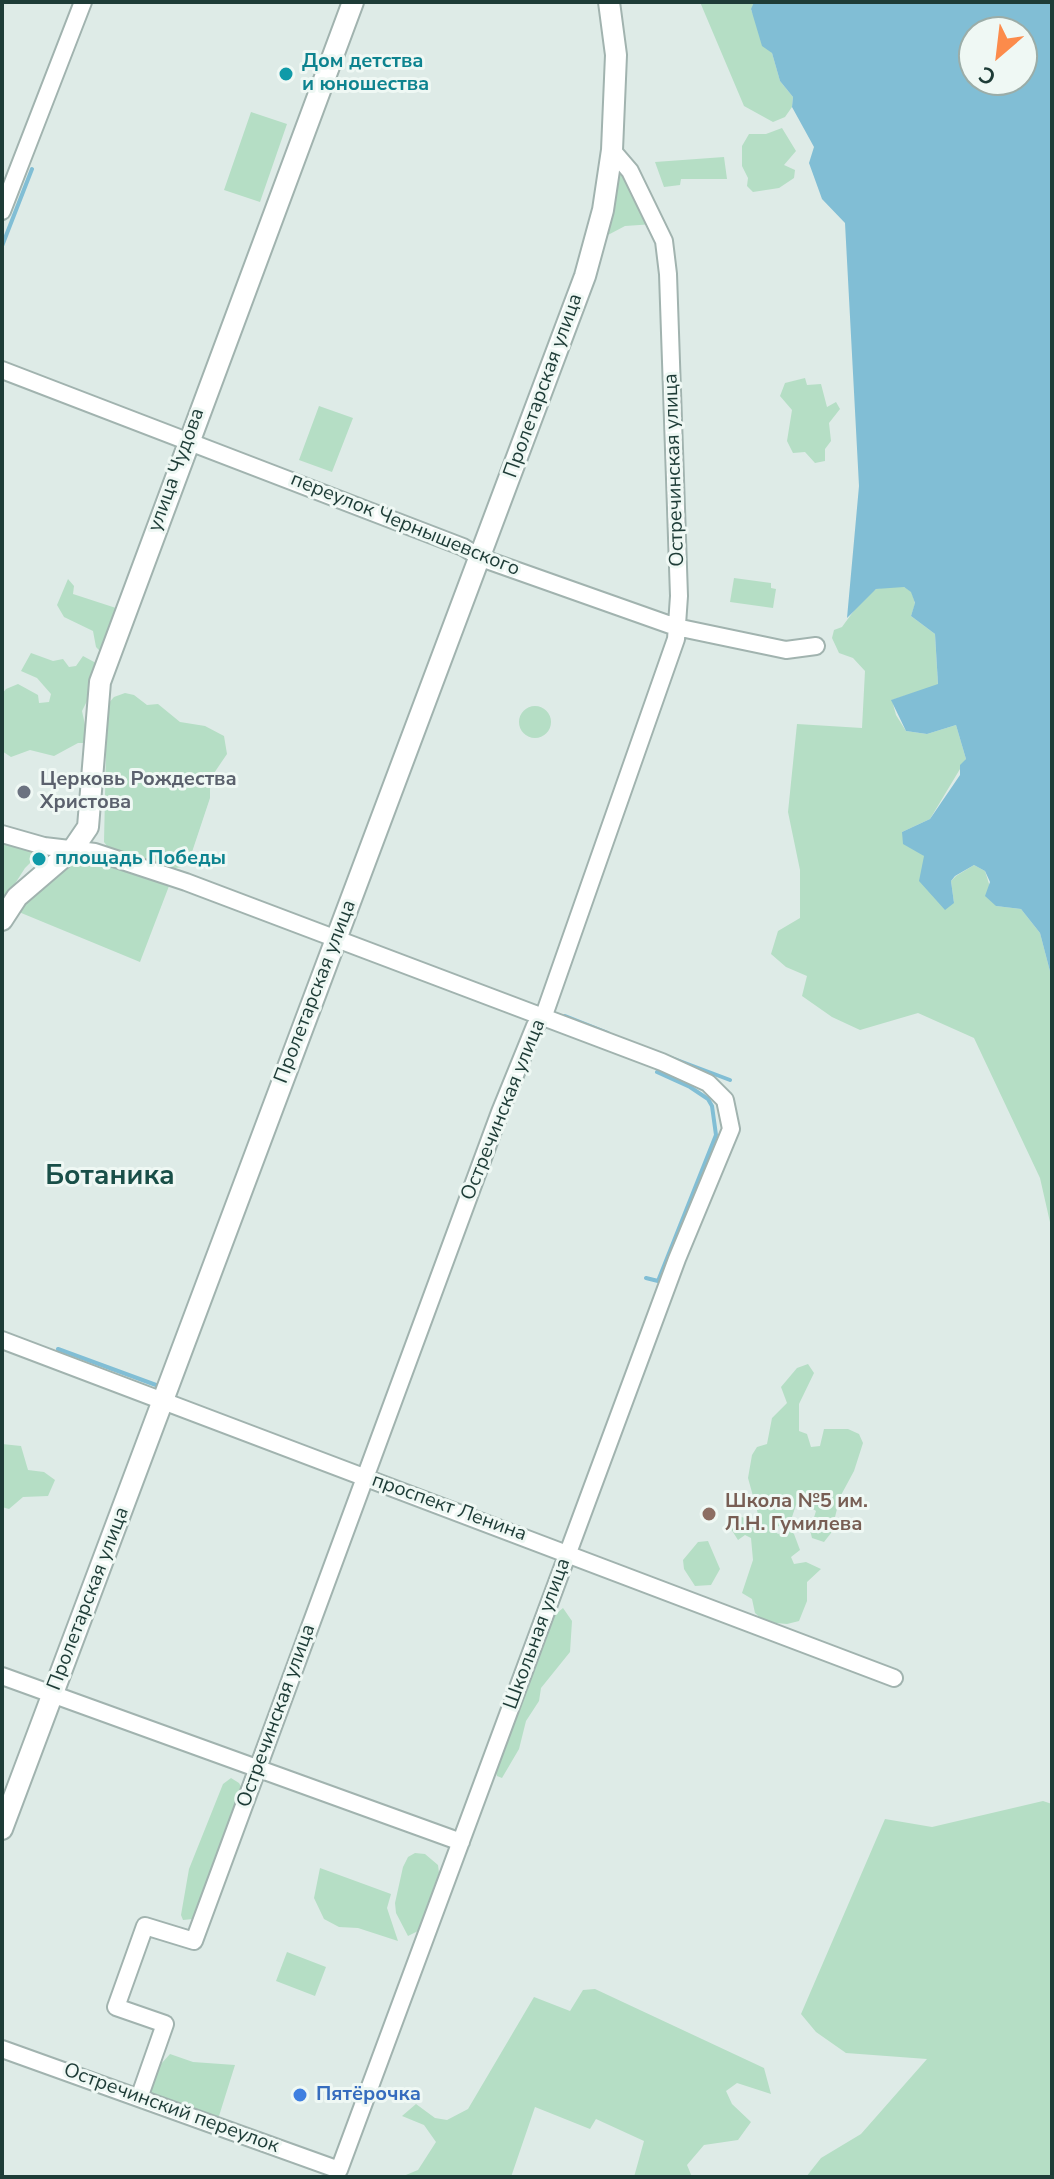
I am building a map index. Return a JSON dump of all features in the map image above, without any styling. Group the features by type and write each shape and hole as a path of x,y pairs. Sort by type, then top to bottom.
{"street":[{"path":"2,211 83,2"},
{"name":"улица Чудова","path":"2,920 17,897 82,839 91,813 100,682 353,2"},
{"path":"609,2 616,55 612,150"},
{"name":"Пролетарская улица","path":"2,1829 585,276 603,210 612,150"},
{"name":"Остречинская улица","path":"139,2098 165,2024 116,2007 145,1926 194,1941 500,1112 535,1026 543,1018 676,639 679,581 668,274 664,241 630,171 612,150"},
{"name":"переулок Чернышевского","path":"2,370 463,547 481,558 676,627 786,650 816,646"},
{"path":"2,834 44,846 95,852 186,882 543,1018"},
{"name":"Школьная улица","path":"339,2170 677,1259 731,1129 725,1100 708,1083 662,1062 543,1018"},
{"name":"проспект Ленина","path":"2,1340 569,1552 894,1678"},
{"path":"2,1676 257,1772 461,1842"},
{"name":"Остречинский переулок","path":"2,2049 339,2170"}],"green space":[{"path":"700,2 754,2 751,10 772,53 780,81 793,97 792,107 785,117 773,122 744,106"},
{"path":"251,112 287,124 260,202 224,190"},
{"path":"782,128 796,151 784,165 795,170 794,178 779,188 753,192 747,186 748,178 742,166 742,146 749,134 766,134"},
{"path":"724,157 727,179 681,179 680,185 664,187 655,162"},
{"path":"618,171 631,182 654,224 625,226 606,236"},
{"path":"805,378 807,385 821,384 827,407 836,402 840,409 829,423 831,441 825,449 825,461 815,463 805,452 793,453 787,441 792,410 780,396 785,383"},
{"path":"319,406 353,418 332,472 299,460"},
{"path":"734,578 771,583 771,588 776,589 773,608 730,602"},
{"path":"68,579 74,586 73,594 119,609 101,652 96,647 93,631 64,617 57,605"},
{"path":"904,587 912,592 915,604 911,616 935,634 938,685 892,700 896,715 906,731 927,734 956,725 966,759 930,819 902,832 924,856 954,903 951,881 974,865 985,871 996,906 1021,909 1040,933 1052,979 1052,1231 1040,1178 974,1038 918,1013 860,1030 832,1017 802,996 807,976 786,967 771,954 778,931 800,918 800,870 788,812 797,724 862,728 865,671 853,658 839,653 832,638 834,630 842,627 863,598 876,589"},
{"path":"31,653 53,661 63,659 69,667 76,666 83,656 96,663 90,680 91,693 82,711 89,743 78,743 54,756 30,750 11,757 2,751 2,694 6,689 18,684 38,695 39,703 49,702 51,694 37,678 21,671"},
{"path":"125,693 134,695 147,705 158,704 180,722 205,726 224,736 227,754 210,779 210,798 191,855 182,867 169,869 110,850 104,842 107,705 114,697"},
{"path":"535,706 547,710 551,722 547,734 535,738 523,734 519,722 523,710"},
{"path":"2,840 39,854 25,868 2,904"},
{"path":"76,860 115,866 169,886 140,962 14,910 67,862"},
{"path":"808,1364 814,1373 799,1404 799,1431 807,1434 811,1447 820,1446 824,1429 848,1429 859,1434 863,1443 854,1471 840,1497 831,1533 824,1542 812,1538 810,1530 816,1511 804,1503 796,1505 791,1520 773,1529 778,1534 789,1529 794,1534 800,1550 791,1557 794,1564 806,1562 821,1569 807,1582 807,1601 799,1621 787,1624 765,1622 755,1613 752,1599 742,1593 753,1560 751,1538 745,1535 738,1540 731,1529 741,1517 755,1520 758,1514 748,1478 752,1455 757,1447 767,1444 772,1418 787,1403 781,1387 797,1368"},
{"path":"2,1444 21,1446 28,1470 44,1472 55,1480 48,1496 23,1497 9,1509 2,1507"},
{"path":"708,1541 720,1569 711,1585 695,1586 684,1569 683,1560 698,1542"},
{"path":"563,1608 572,1621 570,1652 541,1688 539,1701 526,1721 519,1749 502,1778 497,1776 495,1768 505,1746 504,1740 515,1723 516,1704 525,1692 550,1619"},
{"path":"231,1778 239,1783 244,1792 209,1874 206,1897 198,1904 193,1919 183,1920 181,1915 189,1869 223,1784"},
{"path":"1043,1801 1052,1804 1052,2177 806,2177 821,2158 861,2134 927,2059 846,2053 816,2032 801,2014 885,1819 932,1827"},
{"path":"415,1853 425,1854 438,1865 439,1873 418,1931 408,1936 396,1913 395,1903 403,1867 408,1857"},
{"path":"320,1868 391,1894 387,1908 398,1941 358,1928 339,1927 324,1919 314,1898"},
{"path":"287,1952 326,1967 315,1996 276,1981"},
{"path":"595,1989 764,2068 771,2094 737,2083 726,2091 732,2104 751,2122 738,2140 704,2145 687,2165 692,2177 634,2177 644,2141 596,2119 590,2129 535,2107 511,2177 401,2177 418,2170 436,2142 424,2125 402,2116 416,2104 435,2118 447,2120 468,2109 534,1997 570,2011 583,1990"},
{"path":"170,2054 193,2062 235,2065 219,2116 209,2120 166,2104 147,2092 151,2075"}],"water":[{"path":"754,2 1052,2 1052,979 1040,933 1021,909 996,906 985,896 990,882 985,871 974,865 955,876 951,881 954,903 945,910 919,881 924,856 903,844 902,832 930,819 960,775 960,765 966,759 956,725 927,734 906,731 891,700 938,684 935,634 911,616 915,603 911,592 904,587 876,589 847,618 859,486 845,223 822,199 809,163 814,147 792,107 793,97 780,81 772,53 762,46 751,9"}],"waterway":[{"path":"2,246 32,169"},
{"path":"565,1016 608,1033"},
{"path":"669,1057 730,1080"},
{"path":"646,1278 658,1281 716,1135 708,1099 657,1072"},
{"path":"58,1349 156,1385"}],"place":[{"name":"Дом детства и юношества","path":"286,74"},
{"name":"Церковь Рождества Христова","path":"24,792"},
{"name":"площадь Победы","path":"39,859"},
{"name":"Школа №5 им. Л.Н. Гумилева","path":"709,1514"},
{"name":"Пятёрочка","path":"300,2095"}],"district":[{"name":"Ботаника","path":"110,1177"}]}
